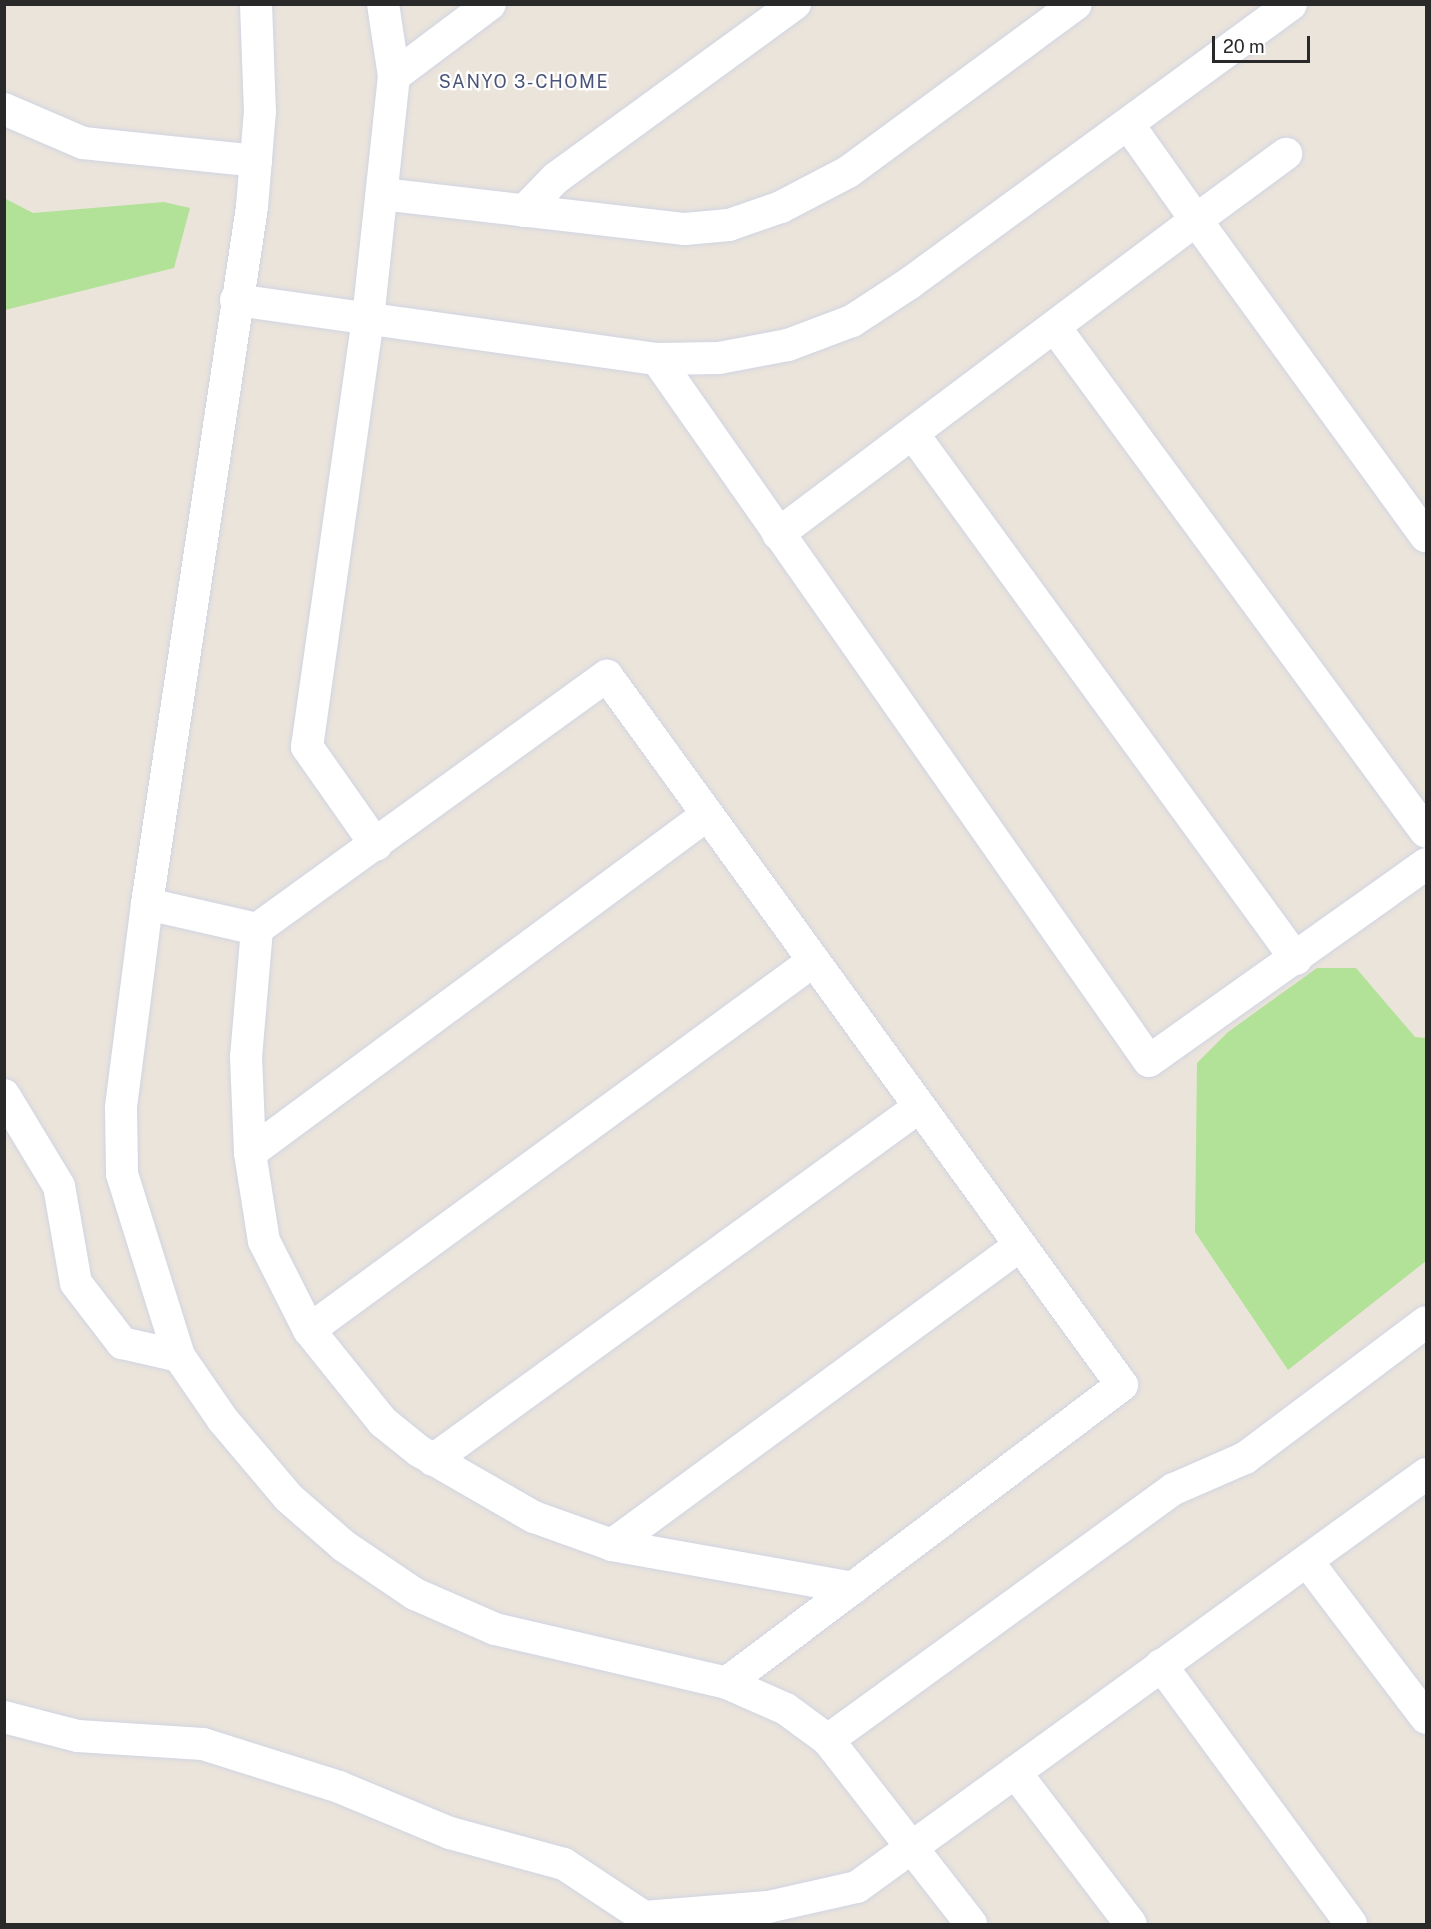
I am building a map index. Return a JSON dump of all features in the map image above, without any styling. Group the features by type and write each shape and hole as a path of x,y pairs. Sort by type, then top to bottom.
{"street":[{"path":"256,4 260,111 256,161 147,904 121,1108 122,1174 179,1356 223,1420 288,1498 344,1546 415,1594 495,1629 728,1683 786,1709 828,1740 914,1846 971,1924"},
{"path":"376,845 307,747 368,319 382,194 394,76 383,4"},
{"path":"394,76 490,4"},
{"path":"524,211 556,178 795,4"},
{"path":"382,194 685,229 729,225 781,207 848,172 1076,4"},
{"path":"236,300 657,359 719,358 788,345 852,321 910,284 1291,4"},
{"path":"4,109 83,143 256,161"},
{"path":"1128,124 1426,536"},
{"path":"778,534 1286,154"},
{"path":"1056,328 1426,832"},
{"path":"657,359 1149,1061 1426,864"},
{"path":"913,434 1296,958"},
{"path":"147,904 257,929 607,676 812,962 1122,1385 728,1683"},
{"path":"250,1153 707,815"},
{"path":"257,929 246,1058 250,1153 264,1241 309,1330 383,1422 432,1460 534,1518 612,1545 853,1588"},
{"path":"309,1330 812,962"},
{"path":"4,1095 60,1186 76,1283 122,1343 179,1356"},
{"path":"432,1460 919,1107"},
{"path":"612,1545 1019,1246"},
{"path":"828,1740 1174,1489 1245,1458 1426,1322"},
{"path":"642,1921 768,1907 857,1887 1426,1474"},
{"path":"1307,1560 1426,1718"},
{"path":"1161,1665 1351,1924"},
{"path":"4,1717 78,1736 203,1744 339,1788 450,1833 564,1864 642,1921 681,1924"},
{"path":"1015,1772 1131,1924"}],"green space":[{"path":"4,198 33,213 164,202 190,208 174,268 5,310"},
{"path":"1317,968 1356,968 1415,1037 1426,1038 1426,1261 1288,1370 1195,1232 1197,1063 1228,1032"}],"district":[{"name":"SANYO 3-CHOME","path":"524,82"}]}
